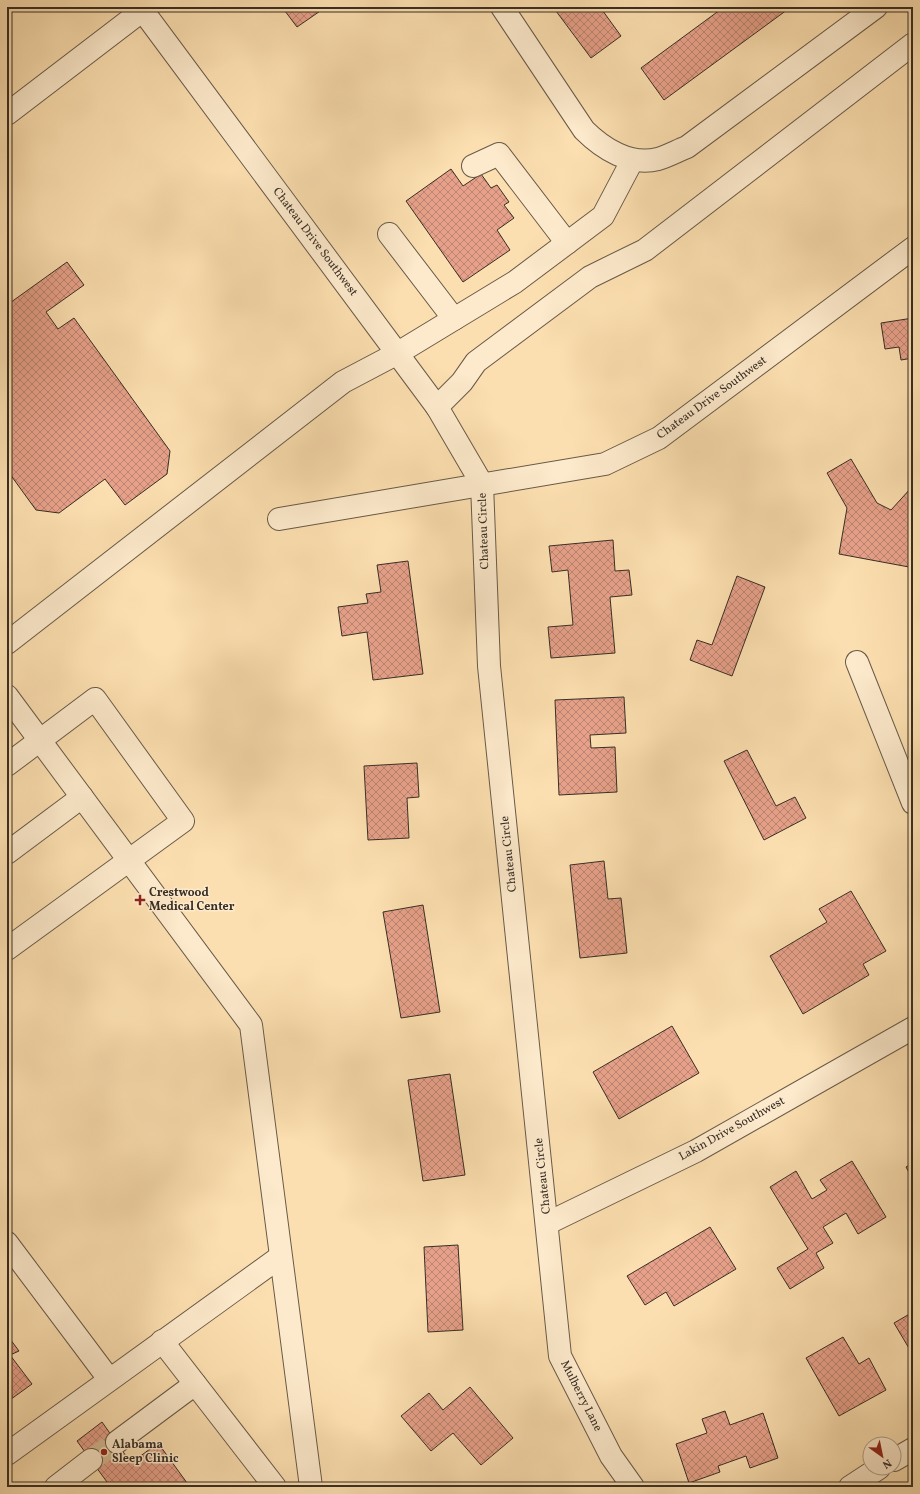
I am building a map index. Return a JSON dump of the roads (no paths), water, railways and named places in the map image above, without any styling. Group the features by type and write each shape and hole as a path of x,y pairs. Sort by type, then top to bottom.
{"street":[{"path":"502,7 584,130 594,140 632,161 657,159 687,147 876,7"},
{"path":"7,114 141,9"},
{"name":"Chateau Drive Southwest","path":"141,9 437,407 482,484"},
{"path":"437,407 462,382 476,362 590,277 645,250 913,44"},
{"path":"472,166 499,154 567,243"},
{"path":"7,643 344,382 398,353 515,282 603,216 632,161"},
{"path":"389,234 454,319"},
{"name":"Chateau Drive Southwest","path":"279,519 605,464 659,438 913,248"},
{"name":"Chateau Circle","path":"482,484 489,666 548,1223"},
{"path":"857,662 913,803"},
{"path":"7,696 251,1025 311,1487"},
{"path":"7,765 95,699 183,821 7,949"},
{"path":"7,853 82,797"},
{"name":"Lakin Drive Southwest","path":"548,1223 696,1151 913,1028"},
{"name":"Mulberry Lane","path":"548,1223 560,1356 611,1456 633,1487"},
{"path":"7,1243 109,1379"},
{"path":"7,1454 280,1257"},
{"path":"162,1341 275,1487"},
{"path":"117,1442 195,1384"},
{"path":"902,1455 913,1449"},
{"path":"56,1487 91,1460"},
{"path":"850,1487 867,1476"}],"tunnel":[{"path":"91,1460 117,1442"}],"place":[{"name":"Crestwood Medical Center","path":"140,900"},
{"name":"Alabama Sleep Clinic","path":"104,1452"}]}
